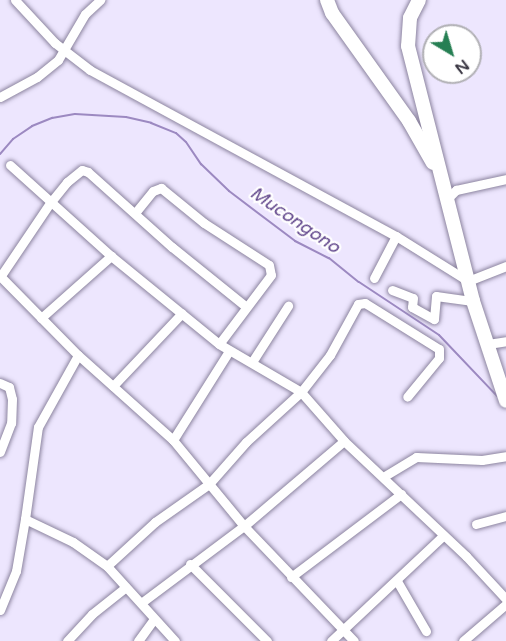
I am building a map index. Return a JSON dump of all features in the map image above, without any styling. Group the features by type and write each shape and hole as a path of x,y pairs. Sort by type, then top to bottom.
{"street":[{"path":"15,0 64,51 90,70 396,236 468,281"},
{"path":"0,98 46,71 64,51 85,14 100,0"},
{"path":"327,0 332,13 425,147 447,199"},
{"path":"419,0 410,18 408,46 473,301 506,400"},
{"path":"10,165 111,256 219,344 301,392 345,441 506,598"},
{"path":"245,306 88,172 82,170 67,182 50,203 0,276 78,355 172,440 244,526 354,641"},
{"path":"447,199 456,190 506,179"},
{"path":"135,213 153,191 161,188 204,223 269,265 271,274 219,344"},
{"path":"374,278 396,236"},
{"path":"41,318 111,256"},
{"path":"468,281 506,266"},
{"path":"392,290 413,298 412,307 434,319 435,296 473,301"},
{"path":"106,566 155,522 209,484 246,442 301,392 330,355 351,313 358,304 365,303 439,349 439,358 407,397"},
{"path":"252,362 288,306"},
{"path":"113,386 182,313"},
{"path":"488,344 506,341"},
{"path":"172,440 229,351"},
{"path":"0,610 16,571 38,427 78,355"},
{"path":"0,383 9,387 12,399 11,423 0,452"},
{"path":"141,603 190,564 244,526 345,441"},
{"path":"383,477 416,457 482,460 506,456"},
{"path":"291,577 400,494"},
{"path":"476,524 506,516"},
{"path":"25,519 73,542 106,566 175,641"},
{"path":"331,641 443,536"},
{"path":"190,564 267,641"},
{"path":"397,581 426,631"},
{"path":"67,641 92,614 126,587"},
{"path":"463,641 506,604"},
{"path":"138,641 154,618"}],"waterway":[{"name":"Mucongono","path":"0,154 13,139 32,126 52,118 75,114 126,117 151,123 176,133 186,142 201,164 229,191 295,241 329,258 359,282 439,335 497,396"}]}
